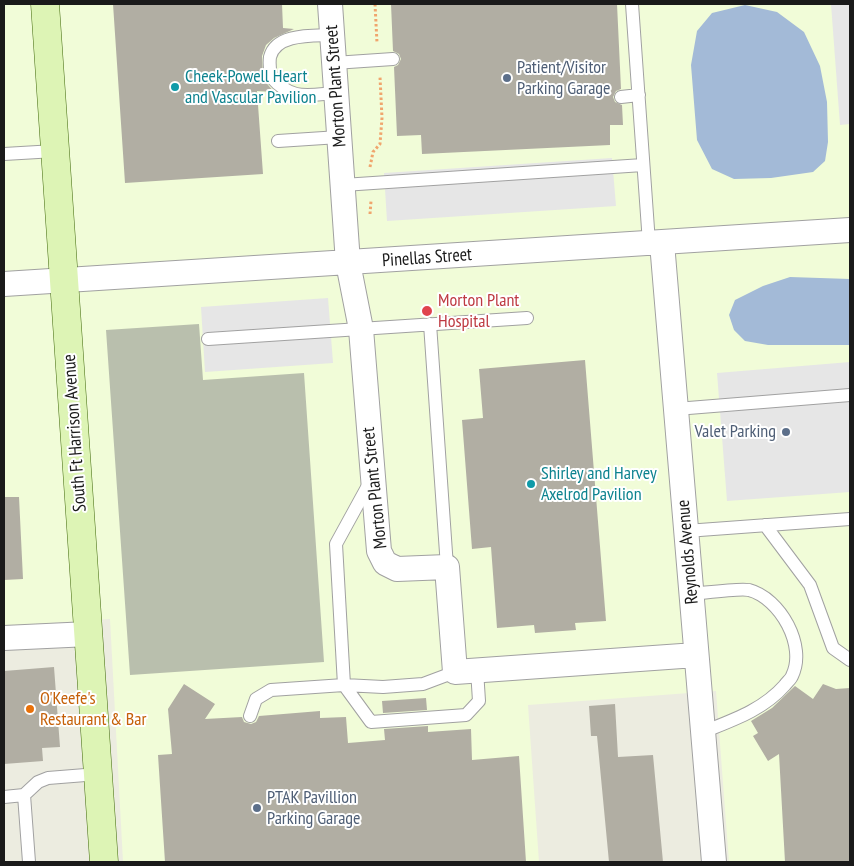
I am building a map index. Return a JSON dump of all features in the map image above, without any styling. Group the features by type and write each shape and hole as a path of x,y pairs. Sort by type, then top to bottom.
{"street":[{"name":"South Ft Harrison Avenue","path":"45,4 104,862"},
{"name":"Morton Plant Street","path":"330,4 348,263 361,329 379,551 385,563 397,569 447,567"},
{"name":"Pinellas Street","path":"4,284 850,230"},
{"name":"Reynolds Avenue","path":"656,243 676,409 714,862"},
{"path":"447,567 466,671 696,655"},
{"path":"4,638 89,634"}],"lane":[{"path":"632,4 643,165 656,243"},
{"path":"332,35 299,37 286,40 276,47 270,56 270,66 271,77 287,92 299,95 336,93"},
{"path":"334,63 393,59"},
{"path":"621,97 639,95"},
{"path":"278,141 339,137"},
{"path":"4,154 55,151"},
{"path":"343,186 643,165"},
{"path":"208,340 527,318"},
{"path":"430,324 447,567"},
{"path":"676,409 850,395"},
{"path":"250,716 256,699 271,690 344,685 383,688 423,684 466,671 480,701 466,715 371,722 344,685 336,544 373,478"},
{"path":"686,531 850,519"},
{"path":"764,525 810,585 833,648 850,660"},
{"path":"692,594 747,590 766,598 782,614 793,637 795,660 792,676 777,694 750,713 703,732"},
{"path":"4,797 24,795 38,782 48,778 98,774"},
{"path":"24,795 29,862"}],"path":[{"path":"375,4 378,49"},
{"path":"369,173 373,152 380,144 382,118 380,75"}],"shaded area":[{"name":"Morton Plant Hospital","path":"4,4 850,4 850,862 729,862 716,691 528,705 539,862 123,862 110,619 4,626"},
{"path":"831,4 850,4 850,124 840,125"},
{"path":"612,158 616,206 387,221 384,173"},
{"path":"328,298 333,363 205,372 201,307"},
{"path":"199,324 203,380 304,373 324,662 130,675 106,330"},
{"name":"Valet Parking","path":"850,362 850,492 727,501 717,373"}],"water":[{"path":"745,5 777,12 804,32 820,66 827,102 828,142 825,161 813,172 771,178 734,179 712,169 697,140 691,65 697,31 712,13"},
{"path":"790,277 850,279 850,345 768,345 745,341 734,330 729,315 735,300 763,286"}],"building":[{"name":"Cheek-Powell Heart and Vascular Pavilion","path":"113,4 282,4 283,28 294,29 274,38 266,45 262,56 263,79 274,92 257,91 263,174 125,183"},
{"name":"Patient/Visitor Parking Garage","path":"391,4 617,4 621,89 616,91 613,97 615,102 622,105 623,125 610,125 610,145 422,154 421,135 397,136 394,67 398,65 401,59 399,54 393,51"},
{"name":"Shirley and Harvey Axelrod Pavilion","path":"585,360 606,621 575,623 576,630 535,633 534,625 497,628 491,547 472,549 462,420 483,418 479,369"},
{"path":"4,497 19,497 23,579 4,580"},
{"name":"O'Keefe's Restaurant & Bar","path":"54,667 60,747 42,748 43,761 4,764 4,671"},
{"path":"184,684 215,704 205,719 242,717 244,722 251,724 256,722 259,716 320,711 320,718 346,717 348,743 385,740 384,729 428,726 428,732 471,729 472,760 519,756 526,862 165,862 158,755 172,754 168,709"},
{"path":"823,684 836,689 850,688 850,862 785,862 779,754 768,761 753,736 758,733 751,721 772,708 795,686 813,699"},
{"path":"426,698 427,710 383,713 382,701"},
{"path":"615,704 618,757 653,755 663,862 609,862 597,736 591,736 589,706"}],"place":[{"name":"Patient/Visitor Parking Garage","path":"507,78"},
{"name":"Cheek-Powell Heart and Vascular Pavilion","path":"175,87"},
{"name":"Morton Plant Hospital","path":"427,311"},
{"name":"Valet Parking","path":"786,432"},
{"name":"Shirley and Harvey Axelrod Pavilion","path":"531,484"},
{"name":"O'Keefe's Restaurant & Bar","path":"30,709"},
{"name":"PTAK Pavillion Parking Garage","path":"257,808"}]}
